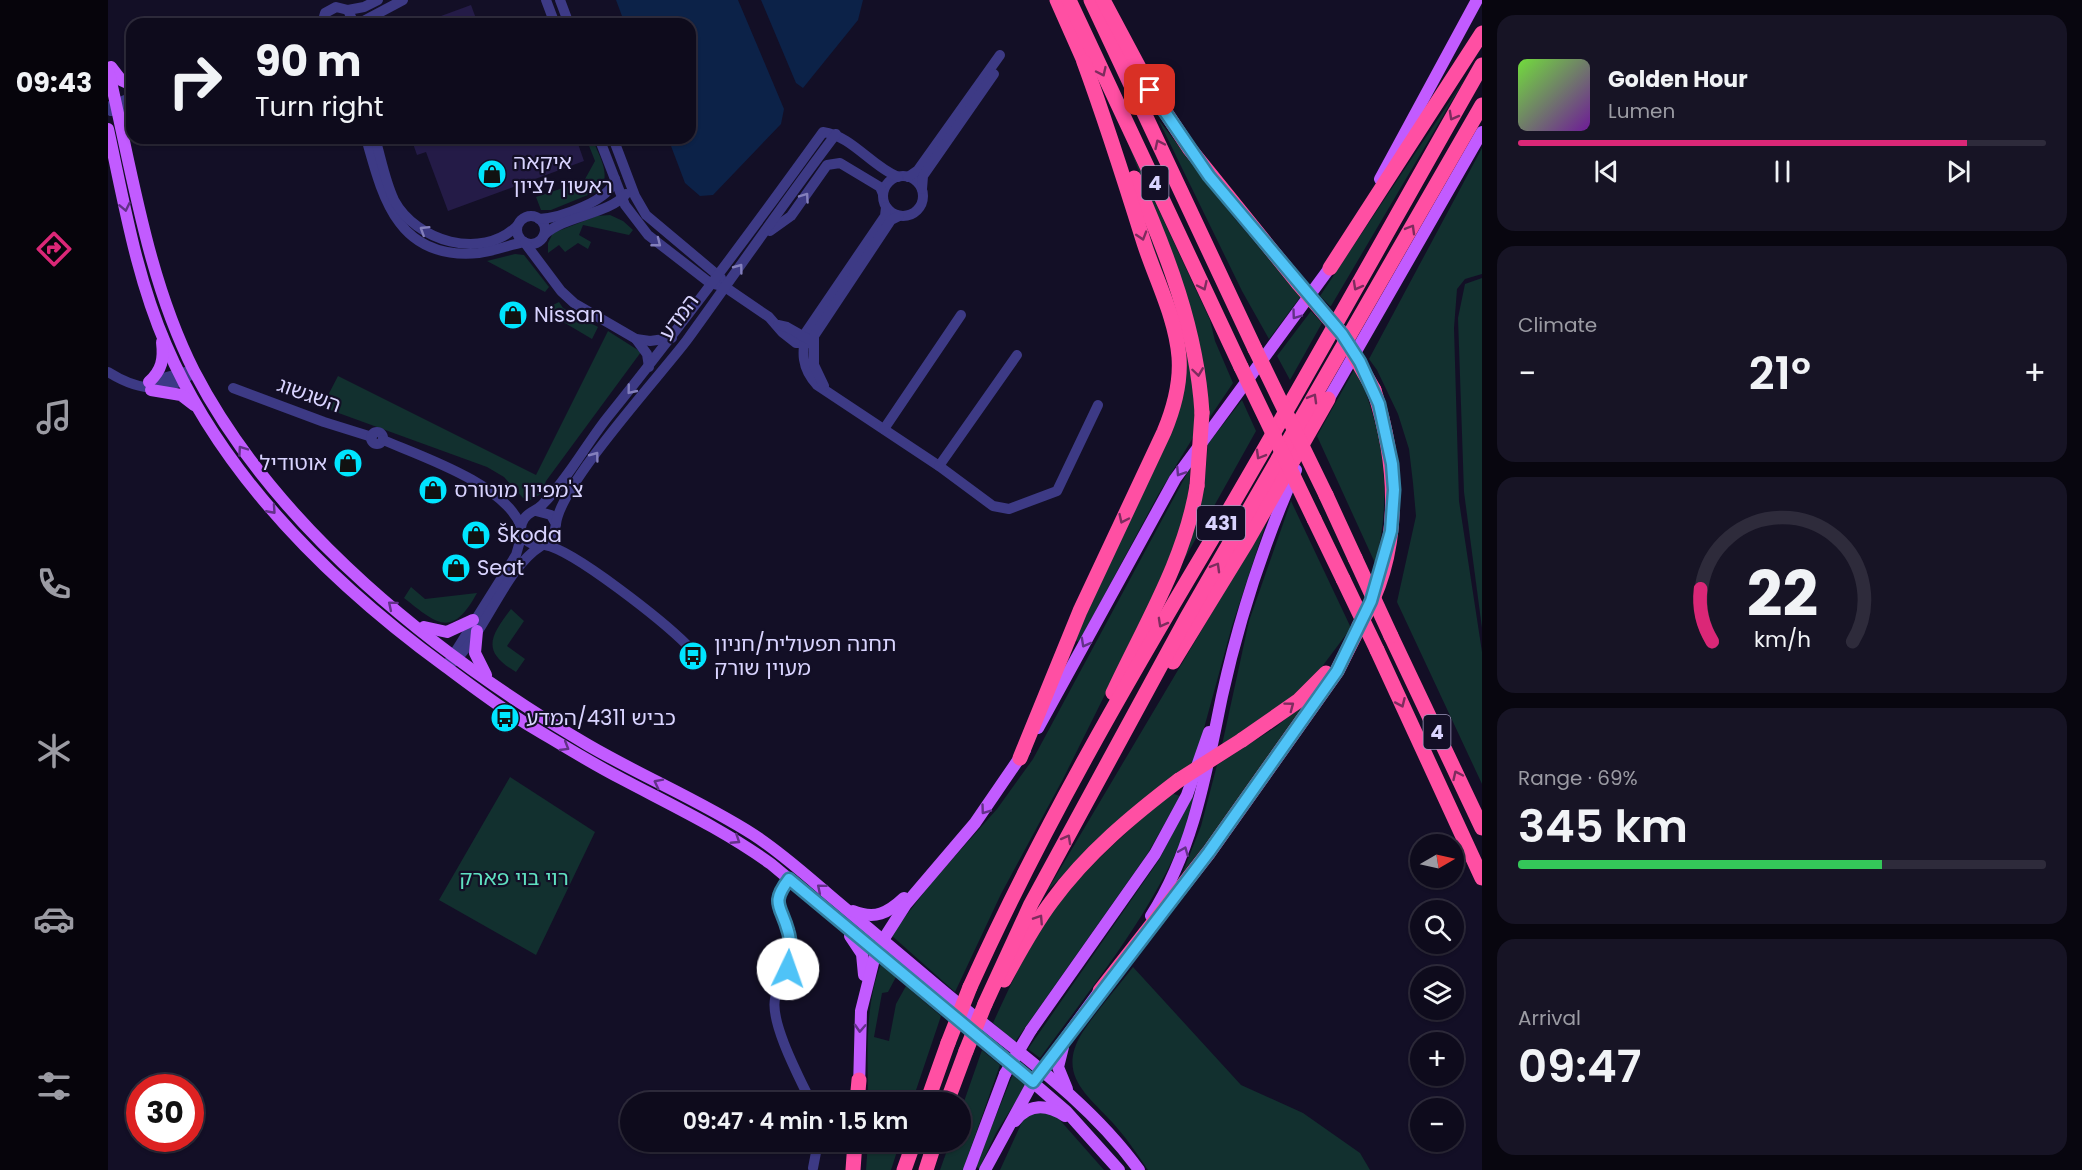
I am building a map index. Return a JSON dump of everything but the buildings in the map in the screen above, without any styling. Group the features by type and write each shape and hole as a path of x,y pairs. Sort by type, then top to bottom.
{"highway":[{"path":"1032,858 1174,566 1190,519 1197,486 1202,413 1198,367 1186,313 1137,183 1058,0"},
{"name":"4","path":"1069,0 1377,650 1482,878"},
{"name":"4","path":"1090,0 1482,828"},
{"path":"1100,991 1209,852 1337,671 1364,619 1384,562 1394,501 1392,464 1374,390 1342,334 1214,182 1189,148 1150,90 1103,0"},
{"path":"1330,268 1482,33"},
{"path":"1020,758 1080,611 1164,432 1173,410 1179,380 1179,355 1172,323 1114,144 1084,62"},
{"name":"431","path":"931,1092 970,987 1032,858 1173,602 1339,319 1482,65"},
{"name":"431","path":"951,1092 968,1047 1031,904 1186,619 1482,105"},
{"path":"1107,766 1246,543 1328,399"},
{"path":"988,1005 1031,932 1067,882 1118,830 1179,780 1298,701 1319,681 1364,619"},
{"path":"858,1092 859,1080"},
{"path":"852,1170 855,1152"},
{"path":"906,1170 911,1152"},
{"path":"926,1170 931,1152"}],"main road":[{"path":"863,999 876,951 882,939 906,904 987,807 1020,758 1175,479 1231,399 1330,268 1477,0"},
{"path":"108,61 117,77 126,82"},
{"path":"108,69 112,108 126,143"},
{"path":"108,129 136,256 161,332 181,376 197,408 247,481 294,534 374,609 447,668 513,715 603,769 724,833 789,879 1033,1082 1079,1125 1119,1170"},
{"path":"985,1170 1033,1082 1100,991 1163,897 1185,849 1202,798 1223,694 1246,605 1273,524 1328,399 1482,132"},
{"path":"127,146 158,278 195,371 225,423 263,477 340,558 410,620 492,683 594,748 755,836 783,856 1082,1106"},
{"path":"161,332 163,357 159,373 150,386 181,395 197,408"},
{"path":"410,620 430,629 447,632 475,625 476,658 492,683"},
{"path":"969,1170 1005,1074 1031,1030 1165,836 1187,795 1223,694"},
{"path":"844,907 863,915 881,915 891,910 934,872"},
{"path":"834,917 858,945 862,954 863,999 859,1080"},
{"path":"1069,1033 1059,1059 1059,1074 1082,1106 1139,1170"},
{"path":"995,1149 1016,1119 1031,1107 1045,1107 1079,1125"},
{"path":"857,1152 858,1170"}],"street":[{"path":"323,16 332,8 378,0"},
{"path":"368,18 403,0"},
{"path":"546,0 553,18"},
{"path":"560,0 567,18"},
{"path":"342,6 351,18"},
{"path":"807,342 814,336 891,220 899,216 910,216 920,208 923,176 1001,59 918,170 890,182 883,194"},
{"path":"112,108 126,100"},
{"name":"המדע","path":"535,511 553,493 596,432 672,338 823,132 836,134 725,287 577,481 560,507 556,528"},
{"path":"836,134 886,172 903,177 922,189"},
{"path":"368,144 388,208 417,238 443,250 469,253 525,243 534,244 555,227 622,198 629,182"},
{"path":"377,144 395,201 423,230 448,241 471,244 497,238 517,226 527,216 539,219 550,218 601,198 610,190 615,179"},
{"path":"601,144 622,198 633,219"},
{"path":"614,144 638,204 651,220 718,274 725,287"},
{"path":"763,236 791,216 827,165 840,163 880,187 886,207 885,216 807,342 804,366 811,379 827,392 939,466 993,506 1009,509 1049,495 1061,485 1098,405"},
{"path":"886,207 899,216"},
{"path":"597,210 619,209 633,219 648,235 711,284 725,287 778,325 807,342"},
{"path":"539,219 545,228 544,267"},
{"path":"517,226 519,237 566,297 636,339 650,342 672,338"},
{"path":"696,257 712,262 733,255"},
{"path":"692,269 701,283 702,296"},
{"path":"884,429 961,315"},
{"path":"636,339 647,354 649,367"},
{"path":"939,466 1017,355"},
{"path":"108,372 128,382 150,386 195,371"},
{"name":"השגשוג","path":"233,388 324,422 372,437 379,432 383,440 407,450"},
{"path":"407,450 494,494 514,512 527,542 572,555"},
{"path":"407,450 467,470 498,489 517,505 551,515 561,544 572,555 672,630 687,645"},
{"path":"447,668 516,555 525,517 535,511"},
{"path":"475,625 527,557 543,546 556,528"},
{"path":"789,879 778,893 778,908 789,932 790,951 788,969 775,999 775,1015 806,1092"},
{"path":"813,1168 816,1152"}],"green space":[{"path":"1466,77 1331,306 1330,306 1320,296"},
{"path":"1158,119 1235,219 1301,296 1269,339 1242,291"},
{"path":"588,144 595,144 603,164 605,177 600,190 551,210 541,210 536,197 584,181 595,161"},
{"path":"1129,146 1210,320 1215,341 1233,383 1208,420 1204,368 1195,325 1169,247"},
{"path":"1482,148 1482,274 1465,279 1457,289 1454,328 1459,501 1482,652 1482,784 1397,602 1416,516 1413,483 1409,449 1398,414 1377,370 1369,359"},
{"path":"1141,211 1186,336 1195,408 1194,436 1158,495 1079,642 1074,640 1184,383"},
{"path":"610,215 623,221 633,230 629,235 583,225 579,235 591,242 588,249 578,243 565,252 559,245 548,253 548,243 553,233 597,216"},
{"path":"515,254 524,255 549,287 545,292 487,261"},
{"path":"1482,278 1482,628 1464,492 1458,318 1465,284"},
{"path":"559,302 563,308 598,327 592,339 543,310"},
{"path":"1311,311 1322,323 1290,380 1277,356"},
{"path":"608,331 641,352 546,481 541,494 530,500 523,498 504,477 487,467 322,407 338,376 536,475"},
{"path":"1355,368 1373,415 1383,464 1384,514 1375,563 1317,436"},
{"path":"1242,400 1256,431 1180,567 1204,489 1208,444"},
{"path":"1191,466 1185,523 1155,594 1063,779 1001,894 955,992 891,935 933,881 997,809 1033,759"},
{"path":"1291,501 1351,628 1321,668 1294,696 1222,745 1249,621"},
{"path":"1267,520 1232,626 1195,761 1126,813 1047,891"},
{"path":"411,587 425,599 477,593 460,617 452,622 444,622 426,615 404,598"},
{"path":"511,609 524,621 507,646 525,659 516,672 498,657 492,643 498,628"},
{"path":"1312,696 1177,887 1201,826 1217,765 1276,727"},
{"name":"רוי בוי פארק","path":"510,777 595,832 536,955 439,900"},
{"path":"1171,793 1180,796 1148,853 1015,1042 993,1023 1038,933 1059,903 1089,869"},
{"path":"1191,797 1197,799 1184,835 1150,902 1108,966 1040,1058 1028,1049 1159,860"},
{"path":"881,964 896,977 888,992 882,993 874,1037 889,1041 896,1004 906,986 941,1016 915,1092 868,1092 869,1015"},
{"path":"1133,967 1241,1085 1303,1113 1360,1153 1370,1170 1148,1170 1122,1133 1084,1092 1074,1072 1072,1060 1082,1033"},
{"path":"982,1050 1000,1065 971,1147 971,1092 967,1092"},
{"path":"1013,1074 1026,1085 996,1133 979,1169 976,1165"},
{"path":"1030,1113 1051,1113 1059,1119 1104,1170 1000,1170 1022,1122"},
{"path":"867,1152 897,1152 891,1170 866,1170"},
{"path":"946,1152 969,1152 963,1170 940,1170"}],"water":[{"path":"616,0 738,0 784,109 781,124 713,195 700,196 685,183 670,144 696,144 696,18 623,18"},
{"path":"761,0 863,0 858,20 803,88 796,83"}],"place":[{"name":"איקאה ראשון לציון","path":"492,174"},
{"name":"Nissan","path":"513,315"},
{"name":"אוטודיל","path":"348,463"},
{"name":"צ'מפיון מוטורס","path":"433,490"},
{"name":"Škoda","path":"476,535"},
{"name":"Seat","path":"456,568"},
{"name":"תחנה תפעולית/חניון מעוין שורק","path":"693,656"},
{"name":"כביש 4311/המדע","path":"505,718"}],"route":[{"path":"788,969 789,932 778,908 778,893 789,879 1033,1082 1100,991 1209,852 1337,671 1364,619 1384,562 1393,516 1394,490 1390,450 1374,390 1342,334 1209,176 1150,90"}]}
